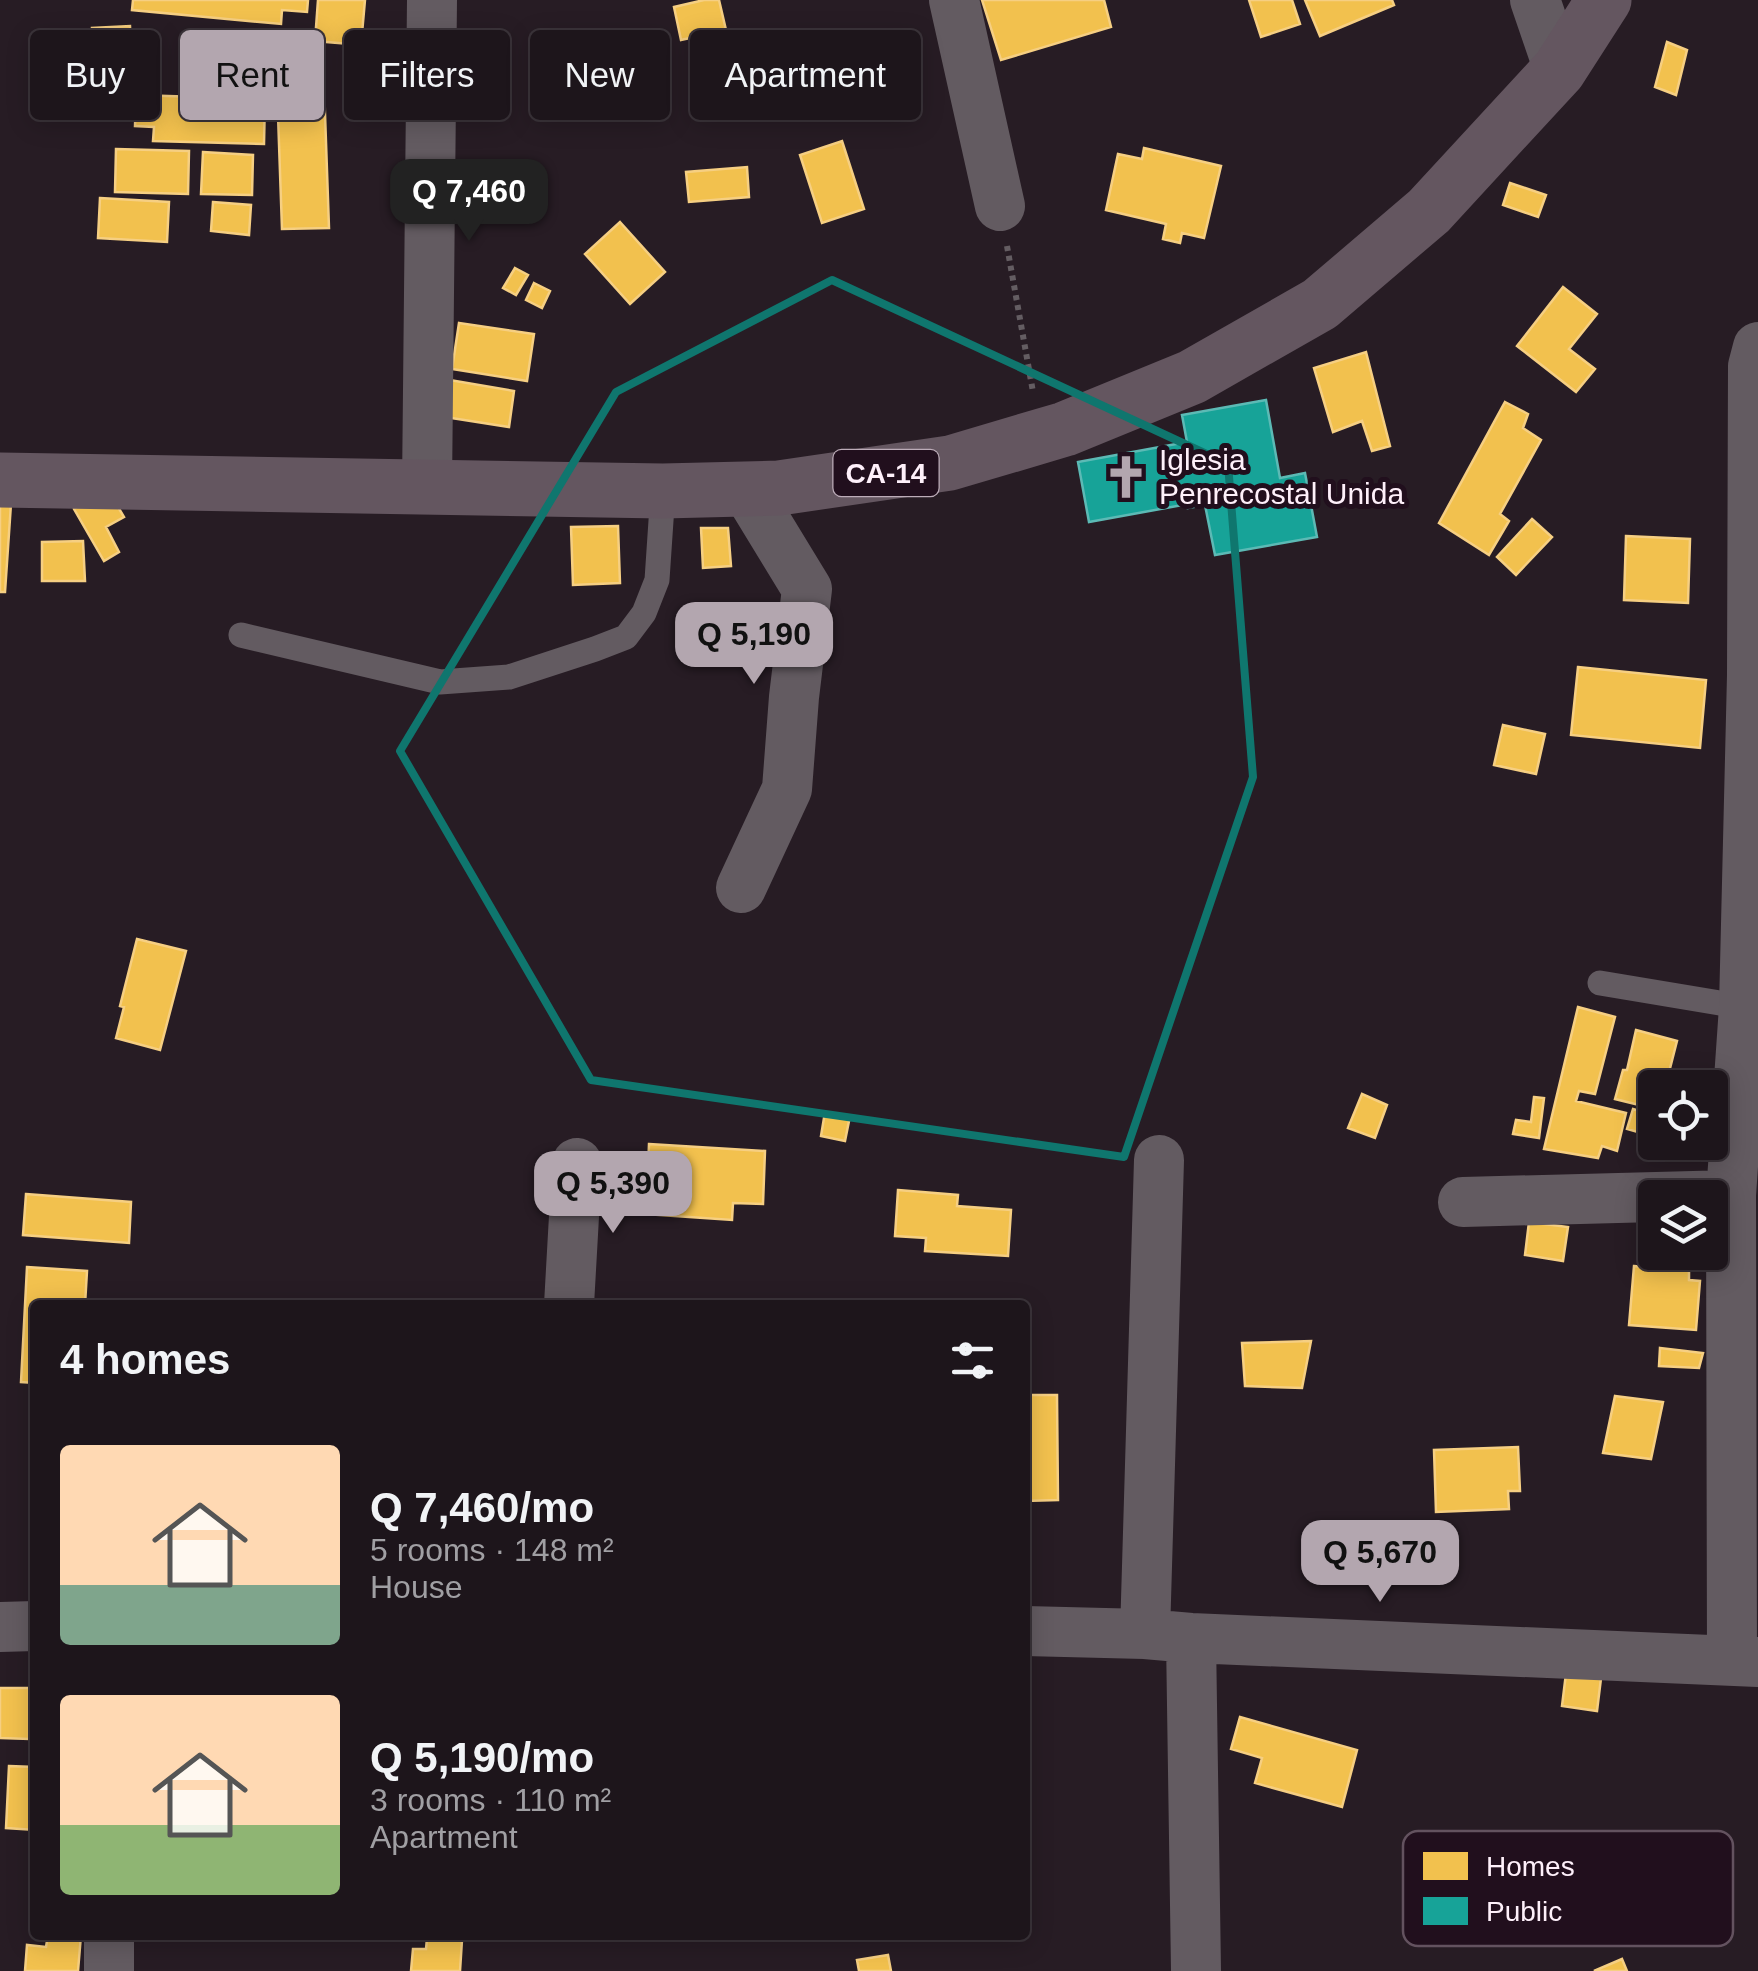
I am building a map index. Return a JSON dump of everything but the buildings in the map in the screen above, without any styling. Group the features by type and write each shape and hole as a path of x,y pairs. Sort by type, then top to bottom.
{"highway":[{"name":"CA-14","path":"0,480 663,491 779,488 950,464 1064,430 1192,376 1320,304 1429,211 1559,70 1604,0"}],"street":[{"path":"427,488 432,0"},
{"path":"954,0 1000,206"},
{"path":"1535,0 1559,70"},
{"path":"1030,1631 1745,1661 1731,1195 1751,1008 1753,366 1758,346"},
{"path":"741,888 787,789 807,589 746,489"},
{"path":"1160,1160 1168,1636 1196,1971"},
{"path":"569,1300 577,1163"},
{"path":"1463,1202 1731,1195"},
{"path":"0,1628 30,1626"},
{"path":"108,1971 109,1940"}],"lane":[{"path":"240,635 440,682 509,677 595,649 626,637 644,613 657,580 663,491"},
{"path":"1600,983 1751,1008"}],"path":[{"path":"1000,206 1041,436"}],"highlighted area":[{"path":"832,280 1228,464 1253,777 1124,1157 591,1080 400,751 616,392"}],"place":[{"name":"Iglesia Penrecostal Unida","path":"1126,477"}]}
